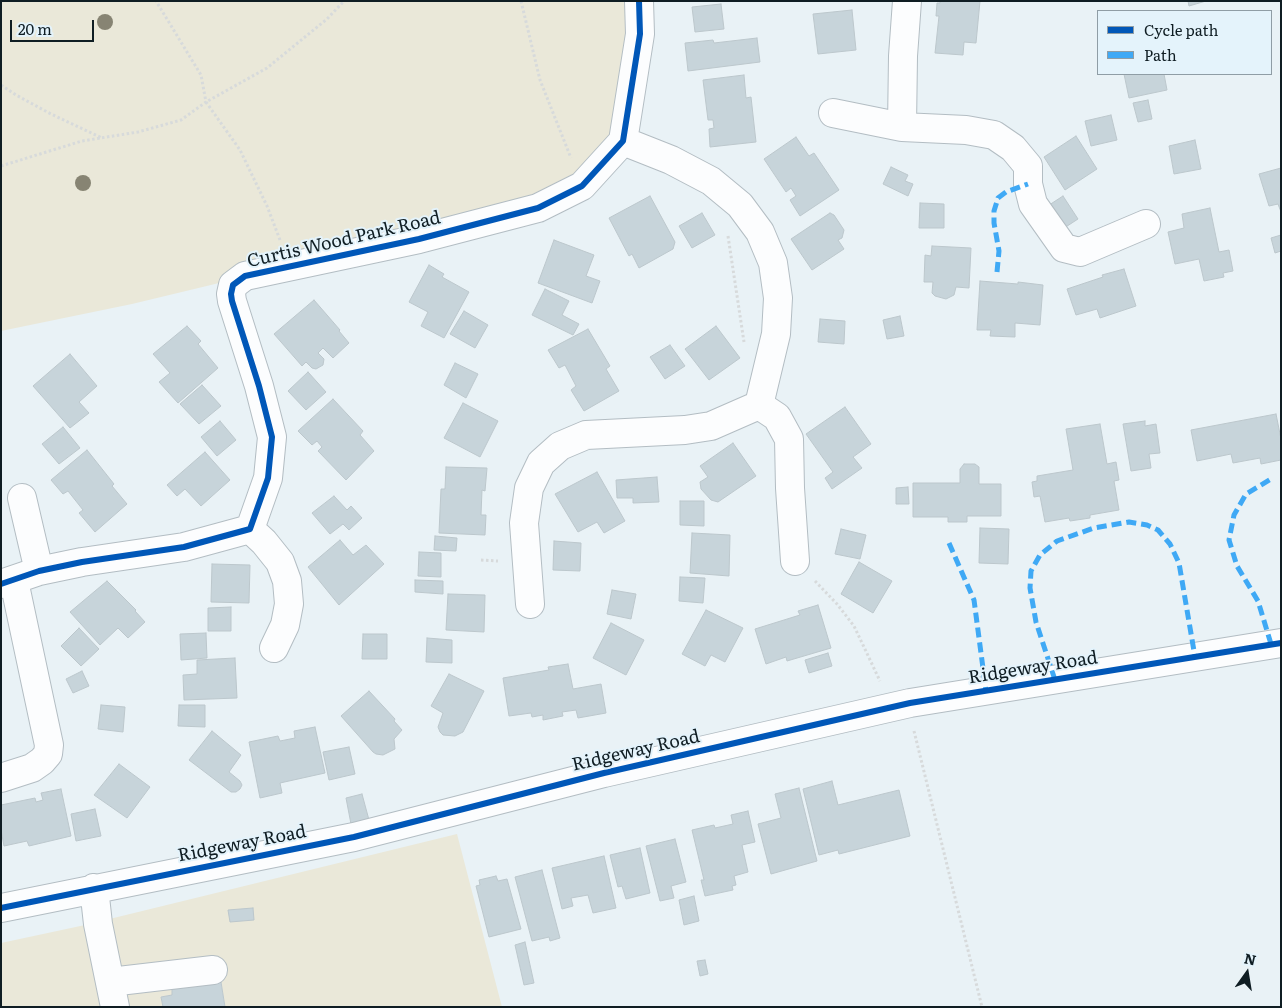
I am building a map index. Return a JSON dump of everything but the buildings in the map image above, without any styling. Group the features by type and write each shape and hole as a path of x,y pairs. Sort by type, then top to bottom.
{"street":[{"path":"639,1 640,34 623,140 671,160 711,181 740,204 760,232 772,263 778,298 776,334 758,405"},
{"path":"902,126 903,56 908,1"},
{"path":"833,114 902,126 966,130 994,135 1013,148 1028,166 1028,184 1033,204 1064,248 1080,252 1146,224"},
{"name":"Curtis Wood Park Road","path":"250,529 268,478 272,437 259,386 231,294 233,285 245,276 419,240 538,208 582,186 623,140"},
{"path":"758,405 777,418 789,438 795,561"},
{"path":"530,604 524,523 529,488 542,463 560,446 586,435 685,430 712,426 758,405"},
{"path":"22,498 39,571"},
{"path":"1,778 32,768 48,754 49,746 47,728 8,582 39,571 82,562 184,547 250,529 264,542 280,562 287,581 289,604 285,624 274,648"},
{"name":"Ridgeway Road","path":"1,908 354,837 604,773 901,705 1281,643"},
{"path":"94,888 98,924 113,994 213,970"}],"path":[{"path":"156,1 201,75 206,102 240,150 267,206 289,267"},
{"path":"1,166 82,141 138,132 181,120 206,102 267,68 327,19 344,1"},
{"path":"521,1 540,80 582,186"},
{"path":"1,85 51,114 102,138"},
{"path":"728,235 746,358 752,365 766,374"},
{"path":"795,561 838,604 854,626 911,719 982,1007"}],"shaded area":[{"path":"1,1 639,1 623,141 582,186 215,284 132,304 1,331"},
{"path":"457,834 502,1007 225,1007 221,982 172,989 172,995 161,997 163,1007 1,1007 1,943 85,925"}],"marked path":[{"path":"997,272 999,251 994,211 998,198 1006,192 1028,184"},
{"path":"1271,479 1246,494 1234,515 1229,540 1237,566 1258,601 1271,644"},
{"path":"1055,680 1036,622 1030,588 1031,571 1040,555 1057,541 1094,528 1129,522 1147,525 1158,530 1170,544 1179,563 1195,657"},
{"path":"949,543 974,600 986,691"}],"cycle path":[{"path":"1,584 39,571 82,562 184,547 250,529 268,478 272,437 259,386 232,301 233,285 245,276 419,239 538,208 582,186 623,141 640,34 639,1"},
{"path":"1,908 354,837 604,773 910,703 1281,643"}]}
